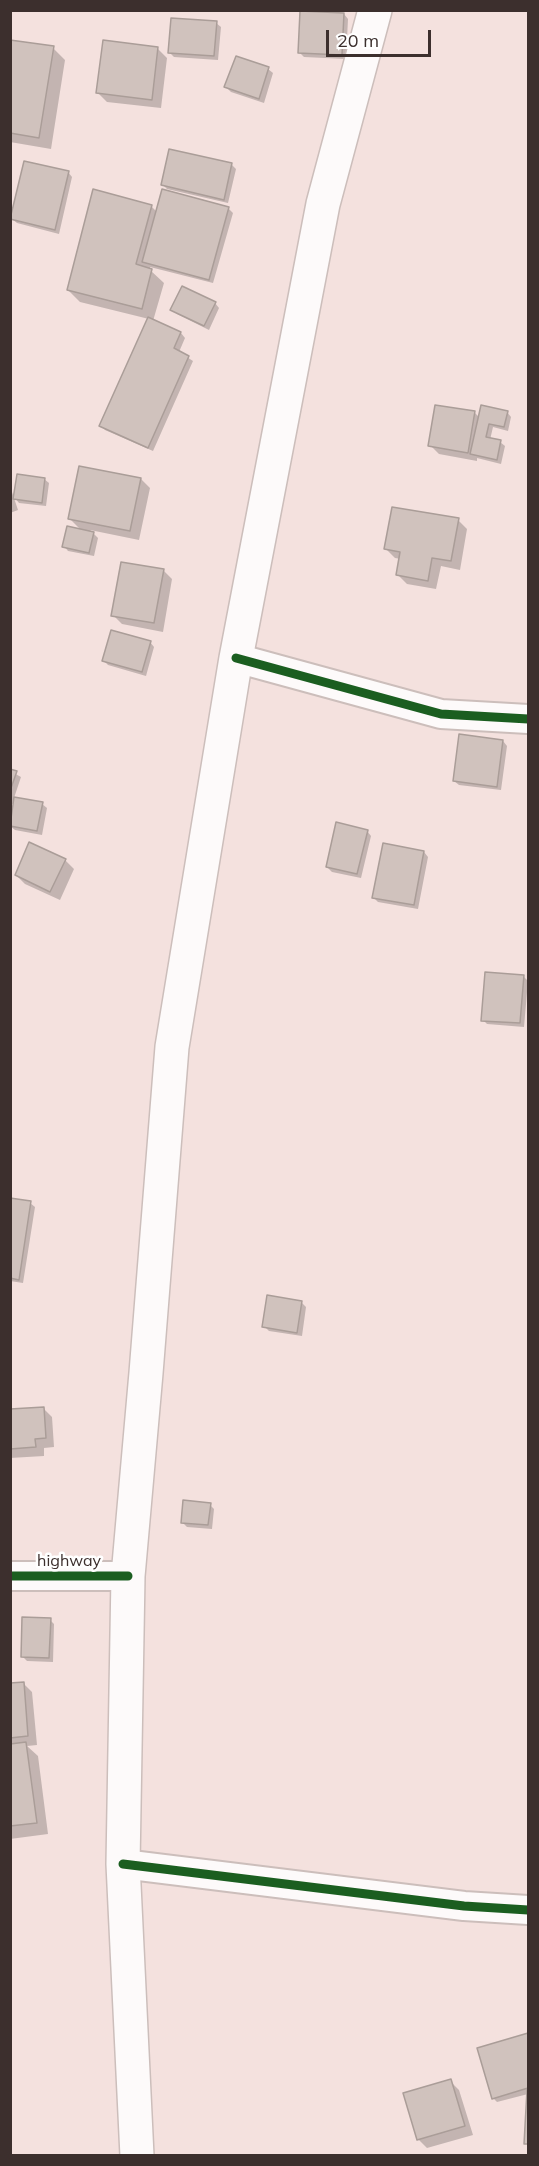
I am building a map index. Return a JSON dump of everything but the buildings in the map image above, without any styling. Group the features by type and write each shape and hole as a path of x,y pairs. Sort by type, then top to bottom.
{"main road":[{"path":"137,2156 123,1864 128,1575 172,1047 236,658 323,204 375,10"}],"street":[{"path":"236,658 441,714 528,718"},
{"name":"highway","path":"10,1576 128,1575"},
{"path":"123,1864 464,1906 528,1910"}],"cycle path":[{"path":"236,658 441,714 528,719"},
{"path":"10,1576 128,1576"},
{"path":"123,1864 464,1906 528,1910"}]}
